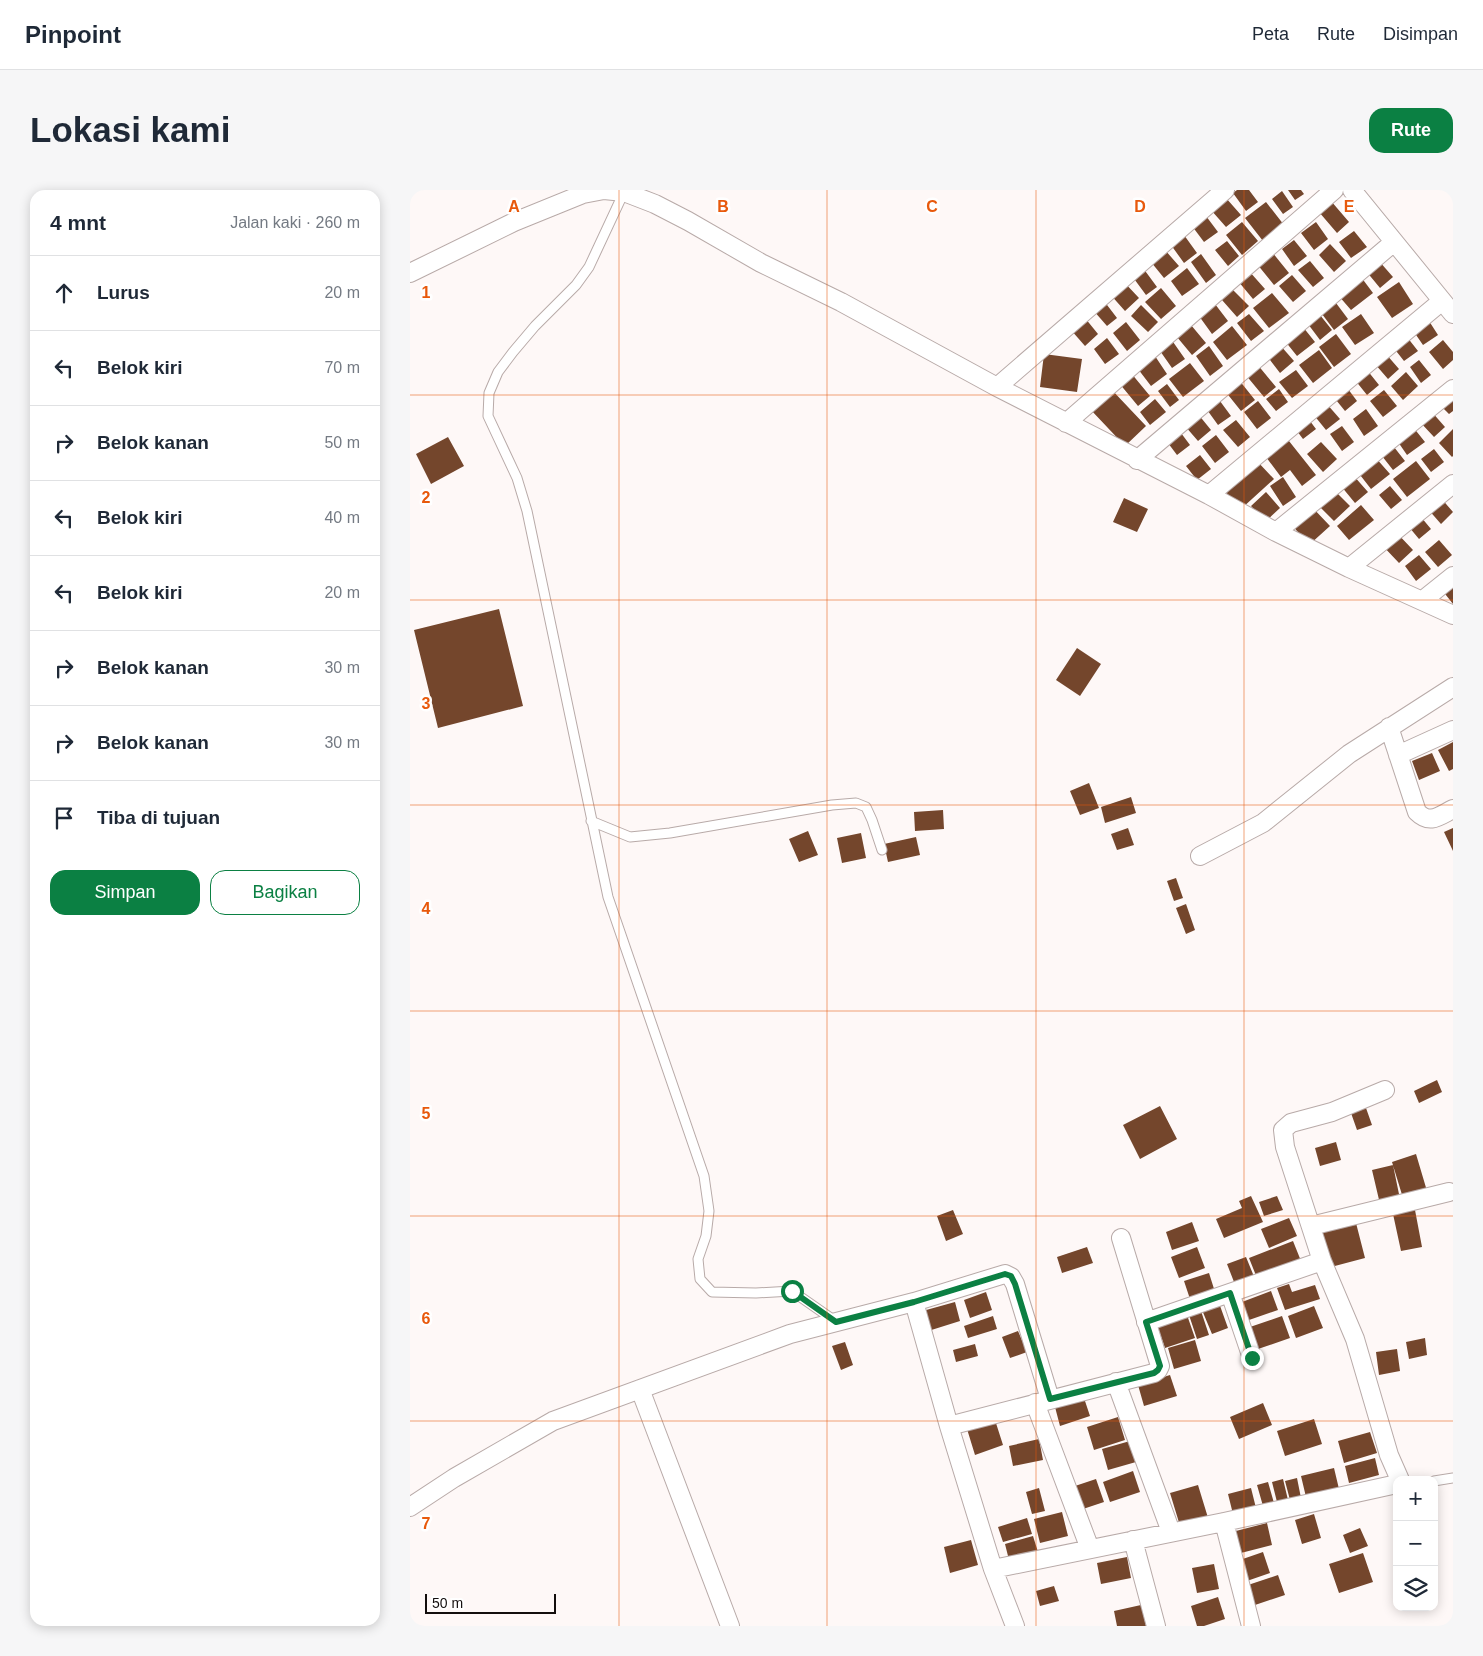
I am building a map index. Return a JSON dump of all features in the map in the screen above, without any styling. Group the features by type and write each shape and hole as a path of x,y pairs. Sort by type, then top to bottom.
{"street":[{"path":"410,273 514,222 583,194 604,190 624,192 655,204 688,221 761,263 841,302 997,388 1209,495 1276,532 1349,568 1453,615"},
{"path":"997,388 1225,190"},
{"path":"1066,423 1334,190"},
{"path":"1209,495 1448,308 1352,190"},
{"path":"1137,460 1394,242"},
{"path":"1276,532 1453,389"},
{"path":"1349,568 1453,484"},
{"path":"1423,600 1453,576"},
{"path":"1200,856 1263,823 1349,754 1453,687"},
{"path":"1389,727 1417,812 1423,818 1432,819 1453,809"},
{"path":"1398,755 1453,730"},
{"path":"1385,1090 1332,1112 1291,1123 1283,1130 1285,1147 1322,1261 1355,1338 1389,1455 1398,1476"},
{"path":"1311,1226 1449,1192"},
{"path":"949,1426 1154,1373 1158,1370 1160,1366 1122,1238"},
{"path":"1146,1322 1322,1261"},
{"path":"410,1507 454,1478 553,1421 790,1334 914,1302 1005,1274 1011,1276 1015,1284 1042,1401 1090,1549"},
{"path":"1230,1293 1252,1358"},
{"path":"914,1302 949,1426 993,1569 1016,1626"},
{"path":"1116,1382 1171,1532"},
{"path":"640,1389 730,1626"},
{"path":"993,1569 1224,1522 1393,1485"},
{"path":"1224,1522 1251,1626"},
{"path":"1133,1540 1156,1626"}],"lane":[{"path":"624,192 589,268 576,285 535,326 498,372 489,393 488,416 517,478 527,512 608,897 704,1176 709,1212 706,1236 698,1260 700,1279 712,1292 756,1293 792,1291 836,1322"},
{"path":"591,821 630,836 670,833 856,802 866,806 882,850"},
{"path":"1438,1480 1453,1478"}],"building":[{"path":"1237,190 1249,190 1258,202 1246,211 1233,193"},
{"path":"1288,190 1301,190 1304,194 1295,200"},
{"path":"1282,191 1293,207 1283,214 1272,199"},
{"path":"1226,198 1241,215 1226,227 1211,210"},
{"path":"1331,201 1349,222 1337,233 1319,212"},
{"path":"1266,202 1284,225 1263,241 1245,218"},
{"path":"1206,216 1218,232 1204,242 1192,226"},
{"path":"1242,222 1258,241 1242,255 1226,235"},
{"path":"1316,222 1328,239 1314,250 1301,233"},
{"path":"1354,231 1367,247 1351,258 1339,242"},
{"path":"1184,235 1197,253 1184,263 1171,245"},
{"path":"1294,240 1307,256 1294,266 1282,249"},
{"path":"1227,241 1239,256 1228,266 1215,250"},
{"path":"1330,244 1346,261 1334,272 1319,255"},
{"path":"1165,250 1179,266 1164,278 1151,262"},
{"path":"1272,252 1289,273 1274,285 1257,264"},
{"path":"1201,254 1216,275 1206,283 1191,262"},
{"path":"1310,261 1324,278 1313,287 1298,270"},
{"path":"1379,261 1393,277 1380,288 1366,271"},
{"path":"1143,268 1157,287 1146,295 1132,276"},
{"path":"1187,268 1199,284 1182,296 1171,281"},
{"path":"1249,271 1265,289 1253,299 1238,281"},
{"path":"1292,275 1306,291 1293,302 1279,286"},
{"path":"1361,277 1373,293 1351,310 1338,295"},
{"path":"1123,281 1139,298 1125,311 1109,293"},
{"path":"1399,282 1413,304 1392,318 1377,297"},
{"path":"1161,288 1176,306 1161,319 1145,302"},
{"path":"1233,290 1249,306 1237,317 1222,300"},
{"path":"1272,293 1289,313 1269,328 1253,308"},
{"path":"1333,299 1348,319 1334,330 1319,310"},
{"path":"1104,301 1117,318 1107,326 1093,310"},
{"path":"1215,304 1228,321 1212,334 1199,316"},
{"path":"1141,305 1158,322 1148,332 1131,316"},
{"path":"1249,314 1264,331 1251,341 1237,323"},
{"path":"1361,314 1374,333 1355,345 1342,327"},
{"path":"1320,315 1332,330 1320,340 1308,324"},
{"path":"1085,318 1098,334 1085,346 1071,330"},
{"path":"1429,321 1438,335 1423,345 1414,332"},
{"path":"1126,322 1140,340 1127,351 1113,333"},
{"path":"1191,325 1206,343 1192,355 1177,337"},
{"path":"1232,326 1247,345 1227,360 1213,342"},
{"path":"1303,327 1315,342 1297,356 1285,341"},
{"path":"1336,334 1351,354 1334,367 1319,347"},
{"path":"1407,337 1418,351 1404,361 1393,347"},
{"path":"1107,338 1119,354 1105,364 1094,349"},
{"path":"1171,339 1185,359 1172,368 1158,348"},
{"path":"1443,340 1453,352 1453,360 1443,369 1429,352"},
{"path":"1280,345 1294,361 1280,373 1267,356"},
{"path":"1209,346 1223,366 1210,376 1196,356"},
{"path":"1319,350 1332,368 1313,383 1299,365"},
{"path":"1044,354 1082,359 1077,392 1040,387"},
{"path":"1386,354 1399,369 1388,379 1375,364"},
{"path":"1155,356 1167,374 1151,386 1138,369"},
{"path":"1419,360 1431,375 1421,383 1410,367"},
{"path":"1190,363 1204,381 1183,397 1169,379"},
{"path":"1257,364 1276,387 1264,397 1245,374"},
{"path":"1296,370 1308,386 1292,398 1279,382"},
{"path":"1367,370 1379,385 1367,395 1355,380"},
{"path":"1406,372 1418,386 1403,400 1391,386"},
{"path":"1131,373 1150,396 1138,406 1119,383"},
{"path":"1239,380 1255,400 1241,411 1225,391"},
{"path":"1167,384 1179,400 1170,407 1158,391"},
{"path":"1345,385 1357,401 1345,411 1332,395"},
{"path":"1111,389 1146,426 1125,446 1090,409"},
{"path":"1279,389 1288,402 1276,411 1266,399"},
{"path":"1384,390 1397,406 1383,417 1370,401"},
{"path":"1453,394 1453,411 1449,414 1439,404"},
{"path":"1217,397 1231,416 1218,425 1205,407"},
{"path":"1155,399 1166,412 1150,425 1140,412"},
{"path":"1258,401 1271,418 1257,429 1244,412"},
{"path":"1326,403 1340,419 1326,430 1313,414"},
{"path":"1366,409 1378,426 1364,436 1353,419"},
{"path":"1431,411 1445,427 1434,437 1420,422"},
{"path":"1198,414 1211,430 1198,441 1185,426"},
{"path":"1307,417 1316,429 1303,439 1294,427"},
{"path":"1236,420 1250,437 1238,447 1223,430"},
{"path":"1342,426 1354,442 1342,451 1330,434"},
{"path":"1413,427 1425,442 1407,455 1396,439"},
{"path":"1178,429 1190,445 1177,455 1165,439"},
{"path":"1453,429 1453,456 1452,457 1439,443"},
{"path":"1216,435 1229,452 1215,463 1202,446"},
{"path":"1285,436 1316,475 1302,486 1290,470 1281,477 1263,453"},
{"path":"448,437 464,466 431,484 416,454"},
{"path":"1321,442 1337,459 1323,472 1307,454"},
{"path":"1394,447 1405,461 1393,470 1382,456"},
{"path":"1434,449 1444,462 1431,472 1421,459"},
{"path":"1200,455 1211,469 1197,480 1186,466"},
{"path":"1375,457 1390,474 1371,489 1357,471"},
{"path":"1256,460 1274,479 1241,509 1223,489"},
{"path":"1416,461 1430,479 1407,497 1393,479"},
{"path":"1353,475 1368,492 1355,503 1341,486"},
{"path":"1283,477 1296,497 1283,506 1270,486"},
{"path":"1390,486 1402,500 1391,509 1379,495"},
{"path":"1333,489 1350,506 1334,521 1317,504"},
{"path":"1266,492 1280,508 1265,522 1251,506"},
{"path":"1440,497 1453,512 1441,524 1427,508"},
{"path":"1124,498 1148,509 1137,532 1113,522"},
{"path":"1361,505 1374,520 1349,540 1337,526"},
{"path":"1311,506 1330,526 1309,545 1291,524"},
{"path":"1421,517 1431,529 1419,539 1409,527"},
{"path":"1395,531 1413,550 1399,563 1381,544"},
{"path":"1439,540 1452,555 1438,567 1425,552"},
{"path":"1419,555 1431,569 1416,581 1405,566"},
{"path":"1453,582 1453,604 1442,590"},
{"path":"499,609 523,706 438,728 414,630"},
{"path":"1077,648 1101,664 1080,696 1056,680"},
{"path":"1453,742 1453,769 1449,771 1438,750"},
{"path":"1432,753 1440,771 1419,780 1412,761"},
{"path":"1089,783 1099,808 1080,815 1070,791"},
{"path":"1131,797 1136,813 1105,823 1101,807"},
{"path":"943,810 944,829 915,831 914,812"},
{"path":"1128,828 1134,845 1117,850 1111,834"},
{"path":"1453,828 1453,851 1444,832"},
{"path":"808,831 818,855 799,862 789,839"},
{"path":"861,833 866,858 842,863 837,838"},
{"path":"916,837 920,855 888,862 884,844"},
{"path":"1176,878 1183,898 1174,901 1167,881"},
{"path":"1186,904 1195,930 1186,934 1176,908"},
{"path":"1437,1080 1442,1092 1419,1103 1414,1091"},
{"path":"1160,1106 1177,1139 1140,1159 1123,1125"},
{"path":"1366,1108 1372,1125 1357,1130 1351,1113"},
{"path":"1336,1142 1341,1160 1320,1166 1315,1148"},
{"path":"1416,1154 1427,1191 1403,1198 1392,1162"},
{"path":"1393,1165 1400,1199 1380,1204 1372,1170"},
{"path":"1251,1196 1263,1222 1224,1238 1216,1219 1242,1208 1239,1201"},
{"path":"1277,1196 1283,1210 1264,1216 1259,1202"},
{"path":"953,1210 963,1234 946,1241 937,1216"},
{"path":"1415,1210 1422,1247 1401,1251 1393,1214"},
{"path":"1289,1218 1297,1236 1269,1248 1261,1229"},
{"path":"1192,1222 1199,1241 1172,1250 1166,1232"},
{"path":"1356,1223 1365,1258 1331,1267 1322,1232"},
{"path":"1293,1241 1301,1261 1257,1278 1249,1258"},
{"path":"1087,1247 1093,1263 1062,1273 1057,1257"},
{"path":"1197,1247 1205,1268 1179,1278 1171,1257"},
{"path":"1246,1257 1255,1279 1236,1287 1227,1264"},
{"path":"1209,1273 1215,1292 1190,1299 1184,1281"},
{"path":"1289,1284 1292,1292 1315,1285 1320,1299 1285,1310 1277,1288"},
{"path":"1271,1291 1278,1310 1249,1320 1242,1302"},
{"path":"986,1292 992,1310 970,1318 964,1300"},
{"path":"955,1302 960,1321 925,1332 919,1312"},
{"path":"1219,1303 1228,1328 1212,1334 1202,1310"},
{"path":"1314,1306 1323,1328 1296,1338 1288,1316"},
{"path":"1201,1311 1209,1335 1197,1339 1189,1315"},
{"path":"1187,1315 1195,1338 1165,1348 1157,1325"},
{"path":"993,1316 997,1329 968,1338 964,1326"},
{"path":"1282,1316 1290,1338 1258,1349 1250,1327"},
{"path":"1018,1331 1027,1352 1010,1358 1002,1337"},
{"path":"1425,1338 1427,1355 1409,1359 1406,1342"},
{"path":"1195,1340 1201,1361 1174,1369 1168,1348"},
{"path":"845,1342 853,1365 841,1370 832,1346"},
{"path":"975,1344 978,1356 956,1362 953,1350"},
{"path":"1397,1349 1400,1371 1379,1375 1376,1352"},
{"path":"1170,1375 1177,1396 1144,1406 1138,1385"},
{"path":"1084,1398 1090,1416 1060,1426 1055,1407"},
{"path":"1263,1403 1272,1425 1239,1439 1230,1417"},
{"path":"1118,1417 1125,1440 1094,1450 1087,1427"},
{"path":"1314,1419 1322,1444 1285,1456 1277,1431"},
{"path":"995,1420 1003,1445 975,1455 967,1429"},
{"path":"1370,1432 1377,1453 1344,1463 1338,1441"},
{"path":"1039,1439 1043,1460 1013,1466 1009,1446"},
{"path":"1130,1441 1136,1462 1108,1470 1102,1449"},
{"path":"1375,1458 1379,1475 1349,1483 1345,1466"},
{"path":"1334,1468 1339,1489 1306,1497 1301,1476"},
{"path":"1133,1471 1140,1492 1110,1502 1103,1482"},
{"path":"1297,1478 1301,1498 1290,1500 1285,1481"},
{"path":"1096,1479 1104,1502 1080,1510 1072,1487"},
{"path":"1283,1479 1288,1500 1277,1502 1272,1482"},
{"path":"1268,1482 1274,1503 1263,1506 1257,1485"},
{"path":"1198,1485 1209,1521 1181,1529 1170,1493"},
{"path":"1039,1488 1045,1511 1032,1514 1026,1492"},
{"path":"1251,1488 1256,1508 1233,1514 1228,1494"},
{"path":"1062,1512 1068,1536 1040,1543 1034,1519"},
{"path":"1314,1514 1321,1538 1302,1544 1295,1520"},
{"path":"1027,1518 1032,1534 1003,1542 998,1527"},
{"path":"1267,1523 1272,1545 1237,1554 1232,1532"},
{"path":"1360,1528 1368,1546 1350,1553 1343,1535"},
{"path":"1033,1536 1038,1552 1009,1560 1005,1544"},
{"path":"971,1540 978,1565 950,1573 944,1547"},
{"path":"1263,1552 1270,1573 1244,1582 1237,1561"},
{"path":"1363,1553 1373,1582 1339,1593 1329,1564"},
{"path":"1127,1557 1131,1578 1101,1584 1097,1563"},
{"path":"1214,1564 1219,1589 1197,1593 1192,1568"},
{"path":"1278,1575 1285,1595 1252,1606 1245,1586"},
{"path":"1054,1586 1059,1601 1040,1606 1036,1591"},
{"path":"1218,1597 1225,1619 1204,1626 1197,1626 1191,1606"},
{"path":"1141,1605 1146,1626 1117,1626 1114,1611"}],"route":[{"path":"792,1291 836,1322 914,1302 1005,1274 1011,1276 1050,1399 1154,1373 1160,1366 1146,1322 1230,1293 1252,1358"}]}
